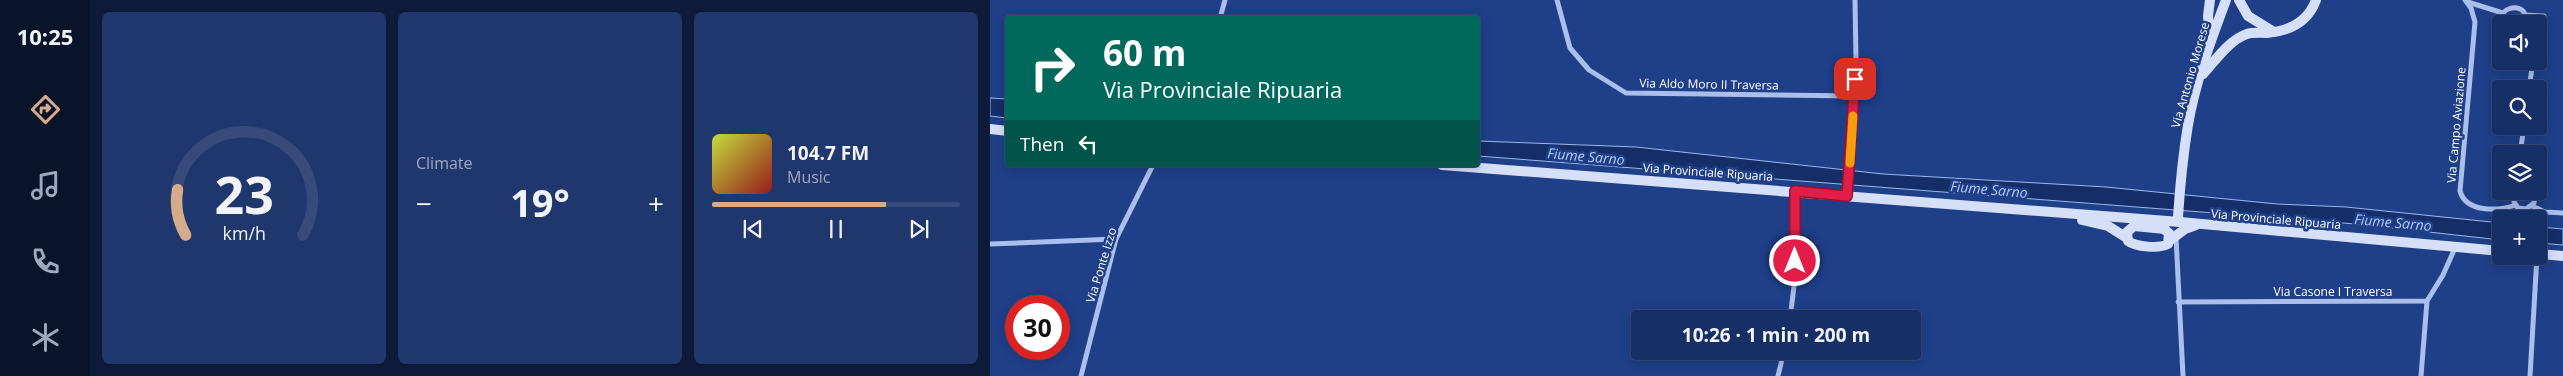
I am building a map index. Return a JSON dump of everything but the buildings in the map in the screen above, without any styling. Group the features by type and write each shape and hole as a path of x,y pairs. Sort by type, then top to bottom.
{"main road":[{"path":"2210,0 2208,16 2211,41"},
{"name":"Via Antonio Morese","path":"2172,230 2188,123 2211,41 2226,0"},
{"path":"2239,0 2248,16 2274,32"},
{"path":"2306,16 2308,0"},
{"path":"2201,76 2228,47 2241,37 2254,33 2274,32 2296,26 2306,16 2316,0"},
{"path":"990,129 1005,131"},
{"name":"Via Provinciale Ripuaria","path":"1469,167 1847,194 2150,221 2172,230"},
{"name":"Via Provinciale Ripuaria","path":"2062,214 2108,226 2127,238 2134,245 2172,230 2197,225 2492,250"},
{"path":"2127,238 2127,232 2134,226 2150,221"},
{"name":"Via Provinciale Ripuaria","path":"2134,226 2172,230 2197,225"},
{"path":"2547,255 2563,256"}],"street":[{"path":"1221,15 1225,0"},
{"name":"Via Aldo Moro II Traversa","path":"1557,0 1570,48 1589,70 1626,93 1854,96"},
{"path":"1847,194 1854,96 1854,0"},
{"path":"2466,1 2503,13 2506,6 2516,2 2522,6 2525,14 2534,15"},
{"name":"Via Campo Aviazione","path":"2466,1 2473,14 2474,32 2460,191 2467,204 2474,207 2508,208 2516,205"},
{"name":"Via Ponte Izzo","path":"1081,376 1116,239 1152,167"},
{"path":"1791,310 1796,278 1795,191"},
{"path":"2514,200 2516,205 2526,210 2532,206 2535,200"},
{"path":"2532,206 2545,212 2563,213"},
{"path":"2172,230 2172,249 2176,254"},
{"path":"2172,230 2176,254 2183,376"},
{"path":"990,244 1116,239"},
{"path":"2421,376 2428,301 2440,282 2456,248"},
{"path":"2530,376 2537,265"},
{"name":"Via Casone I Traversa","path":"2178,302 2428,301"},
{"path":"1778,376 1782,360"}],"water":[{"path":"990,98 1005,99 1005,118 990,116"},
{"name":"Fiume Sarno","path":"1480,141 1636,147 1883,174 2106,187 2277,204 2346,207 2492,222 2492,239 2356,224 1480,156"},
{"path":"2547,228 2563,229 2563,245 2547,244"}],"slow traffic":[{"path":"1850,163 1853,116"}],"route":[{"path":"1795,261 1795,191 1847,196 1855,79"}]}
